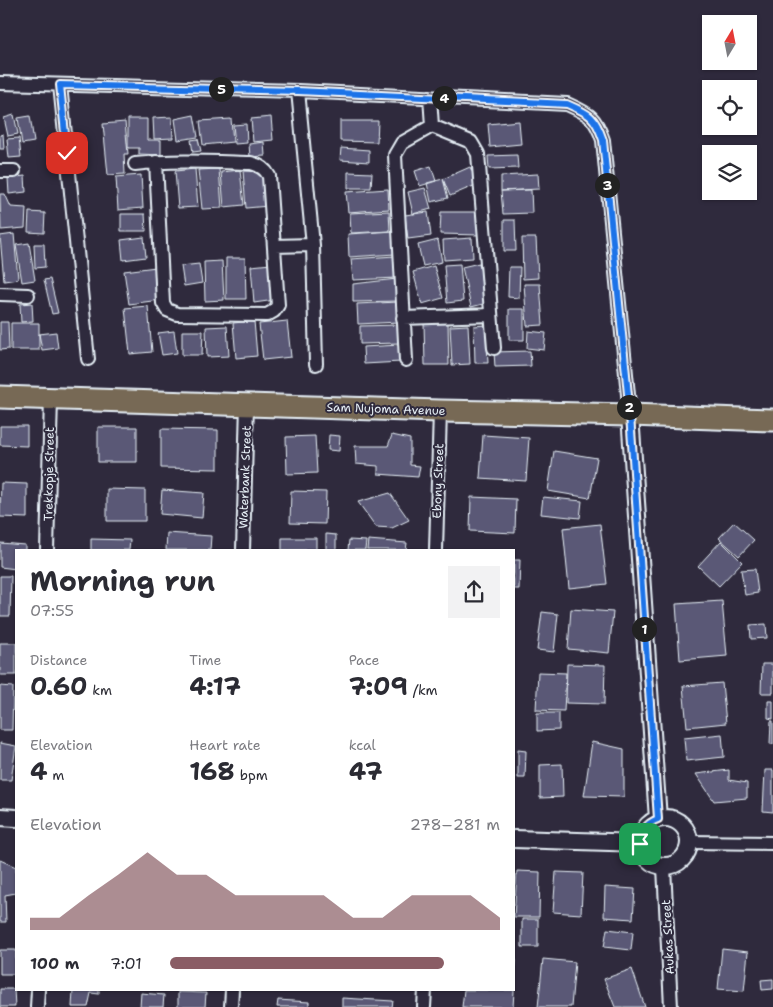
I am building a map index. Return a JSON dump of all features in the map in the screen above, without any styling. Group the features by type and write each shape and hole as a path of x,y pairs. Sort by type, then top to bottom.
{"highway":[{"name":"Sam Nujoma Avenue","path":"0,397 440,412 630,415 773,420"}],"street":[{"path":"0,83 298,91 567,104 585,112 598,124 603,140 630,415 658,819"},
{"path":"60,85 88,359"},
{"path":"298,91 313,245 316,364"},
{"path":"430,97 432,126"},
{"path":"432,126 471,142 478,154 494,348"},
{"path":"406,360 395,155 402,143 432,126"},
{"path":"136,164 156,162 250,163 259,165 266,170 269,176 278,305 274,311 267,314 177,314 167,310 163,303 156,162"},
{"path":"0,171 14,171"},
{"path":"274,246 313,245"},
{"path":"0,294 28,295"},
{"path":"403,318 491,314"},
{"name":"Trekkopje Street","path":"48,549 51,398"},
{"name":"Waterbank Street","path":"243,549 246,404"},
{"name":"Ebony Street","path":"436,549 440,412"},
{"path":"0,818 15,818"},
{"path":"670,818 678,821 684,826 688,834 690,842 685,857 672,866 656,865 649,861 644,855 640,844 647,825 658,819 670,818"},
{"path":"515,839 640,844"},
{"path":"690,842 773,843"},
{"name":"Aukas Street","path":"664,866 672,1007"},
{"path":"37,1007 38,991"},
{"path":"231,1007 232,991"},
{"path":"424,991 424,1007"}],"building":[{"path":"14,115 18,134 8,136 4,118"},
{"path":"194,115 198,137 178,140 175,119"},
{"path":"30,116 34,142 22,144 18,118"},
{"path":"172,117 173,138 154,139 153,118"},
{"path":"271,117 273,140 253,142 251,119"},
{"path":"128,119 147,119 147,140 161,140 161,155 139,154 139,148 128,148"},
{"path":"231,119 233,142 203,145 200,121"},
{"path":"340,121 378,121 377,142 340,141"},
{"path":"519,121 521,144 490,147 488,124"},
{"path":"125,122 128,154 124,154 125,174 108,175 103,124"},
{"path":"246,124 247,143 235,144 233,125"},
{"path":"3,134 4,149 0,149 0,135"},
{"path":"19,138 21,157 9,158 7,139"},
{"path":"198,139 201,151 193,152 191,140"},
{"path":"264,142 265,156 250,157 249,144"},
{"path":"341,148 369,150 369,162 340,160"},
{"path":"517,155 518,168 489,169 488,156"},
{"path":"431,166 436,181 420,186 415,171"},
{"path":"470,167 478,184 450,196 443,179"},
{"path":"195,169 198,207 178,208 175,171"},
{"path":"219,169 222,208 202,209 198,170"},
{"path":"240,170 244,205 224,207 221,172"},
{"path":"243,171 265,172 269,206 246,208"},
{"path":"348,172 372,173 371,188 348,188"},
{"path":"538,174 539,189 501,191 501,176"},
{"path":"141,175 143,208 118,210 116,177"},
{"path":"25,176 26,192 9,194 8,178"},
{"path":"443,179 448,198 431,202 427,183"},
{"path":"425,188 431,209 413,214 408,192"},
{"path":"388,189 389,209 348,212 346,192"},
{"path":"531,190 532,213 503,214 501,191"},
{"path":"0,194 5,194 11,207 26,208 25,228 1,230"},
{"path":"389,211 390,231 351,233 350,213"},
{"path":"29,212 45,213 44,233 28,232"},
{"path":"428,212 431,236 408,239 405,215"},
{"path":"441,212 480,212 480,235 440,234"},
{"path":"121,214 145,214 146,231 121,231"},
{"path":"504,220 515,220 516,251 504,251"},
{"path":"394,231 395,254 349,257 348,234"},
{"path":"14,234 18,279 4,281 0,236"},
{"path":"144,237 146,257 123,260 121,240"},
{"path":"472,238 473,258 444,260 443,240"},
{"path":"522,238 536,238 538,278 523,279"},
{"path":"438,240 442,262 423,266 418,245"},
{"path":"29,243 35,280 22,282 16,245"},
{"path":"34,244 44,244 45,267 35,268"},
{"path":"395,256 397,278 353,280 351,259"},
{"path":"226,258 245,258 246,299 226,299"},
{"path":"222,261 224,300 205,301 204,262"},
{"path":"479,263 487,303 471,307 462,267"},
{"path":"199,264 202,283 184,286 181,266"},
{"path":"271,264 275,300 254,303 251,266"},
{"path":"460,264 463,301 447,303 444,265"},
{"path":"434,266 443,298 422,304 413,272"},
{"path":"156,267 160,300 129,304 124,271"},
{"path":"509,267 520,267 519,298 508,297"},
{"path":"50,279 58,313 52,314 44,280"},
{"path":"397,279 398,301 353,302 353,284"},
{"path":"524,284 540,284 543,325 527,326"},
{"path":"398,302 399,322 358,324 357,304"},
{"path":"32,303 33,321 21,322 20,304"},
{"path":"148,306 152,352 130,354 125,308"},
{"path":"509,309 524,309 524,340 509,340"},
{"path":"254,321 257,356 236,358 233,323"},
{"path":"287,321 291,357 263,360 259,324"},
{"path":"0,322 8,322 9,349 0,350"},
{"path":"11,323 39,323 39,350 11,350"},
{"path":"424,323 448,323 449,365 425,365"},
{"path":"399,325 400,343 360,344 360,326"},
{"path":"468,325 470,364 452,365 450,326"},
{"path":"486,325 488,363 475,363 474,326"},
{"path":"227,326 229,356 207,357 206,327"},
{"path":"174,331 177,353 162,355 158,333"},
{"path":"182,331 203,331 202,355 182,355"},
{"path":"528,331 546,333 544,350 527,348"},
{"path":"56,332 58,348 42,350 39,334"},
{"path":"400,345 401,362 364,364 363,347"},
{"path":"530,351 531,366 495,367 494,352"},
{"path":"0,426 27,426 27,446 0,445"},
{"path":"98,427 137,427 137,462 98,462"},
{"path":"161,429 218,430 218,469 161,468"},
{"path":"329,435 340,436 339,451 328,450"},
{"path":"392,435 410,439 410,465 420,466 418,477 378,474 378,466 356,464 355,446 388,446"},
{"path":"483,435 529,438 526,481 480,478"},
{"path":"315,436 317,473 287,474 286,437"},
{"path":"554,451 597,458 590,498 548,491"},
{"path":"1,483 27,484 27,518 0,517"},
{"path":"107,489 145,490 145,521 107,521"},
{"path":"162,490 204,493 202,518 160,514"},
{"path":"291,491 326,492 325,524 290,523"},
{"path":"390,493 409,520 392,528 376,527 358,502"},
{"path":"471,497 516,499 515,533 470,531"},
{"path":"543,497 582,501 580,518 541,514"},
{"path":"734,522 754,540 739,556 719,538"},
{"path":"600,524 607,584 569,588 563,528"},
{"path":"167,533 211,536 210,549 166,549"},
{"path":"326,534 336,535 336,549 326,549"},
{"path":"282,538 316,538 316,549 282,549"},
{"path":"91,539 130,540 129,549 91,549"},
{"path":"349,540 366,541 365,549 348,549"},
{"path":"368,540 407,543 406,549 367,549"},
{"path":"721,541 742,562 719,586 698,566"},
{"path":"0,543 25,545 25,549 15,549 15,569 0,567"},
{"path":"515,560 520,560 519,589 515,589"},
{"path":"755,569 758,593 745,595 741,570"},
{"path":"0,576 11,576 10,616 0,616"},
{"path":"722,601 727,656 680,660 676,604"},
{"path":"571,609 613,612 609,653 568,649"},
{"path":"542,612 558,614 554,652 537,650"},
{"path":"766,624 767,638 751,639 750,625"},
{"path":"0,643 15,643 15,675 0,675"},
{"path":"567,664 605,665 604,704 566,703"},
{"path":"762,664 773,664 773,693 761,693"},
{"path":"538,672 566,673 564,711 536,710"},
{"path":"722,683 726,723 687,727 683,686"},
{"path":"0,686 13,687 12,730 0,730"},
{"path":"768,701 773,701 773,719 768,718"},
{"path":"537,713 559,713 559,730 537,731"},
{"path":"771,721 773,721 773,744 770,744"},
{"path":"722,734 724,757 686,761 684,738"},
{"path":"592,742 624,749 624,797 584,796"},
{"path":"0,743 15,746 11,780 0,780"},
{"path":"518,750 526,751 525,778 518,778"},
{"path":"562,764 563,797 540,798 540,765"},
{"path":"729,770 729,780 747,783 747,798 714,801 696,774"},
{"path":"765,770 773,770 773,812 763,811"},
{"path":"0,860 15,867 15,893 5,895 6,922 0,922"},
{"path":"517,871 540,872 539,917 515,917"},
{"path":"556,872 583,873 581,914 553,912"},
{"path":"605,887 635,889 633,919 604,917"},
{"path":"522,919 538,919 538,947 522,947"},
{"path":"607,929 633,932 631,950 604,947"},
{"path":"722,949 748,952 744,991 718,989"},
{"path":"0,950 15,950 15,974 0,974"},
{"path":"543,959 575,962 571,1007 538,1007"},
{"path":"632,969 645,1007 615,1007 604,979"},
{"path":"773,979 773,989 762,990 761,980"},
{"path":"0,989 14,989 15,1007 0,1007"},
{"path":"73,991 99,991 99,994 91,993 88,1007 72,1007"},
{"path":"464,991 514,991 513,1007 462,1007"},
{"path":"178,992 206,993 205,1007 178,1007"},
{"path":"141,993 164,995 163,1007 140,1007"},
{"path":"342,998 393,1001 392,1007 342,1007"},
{"path":"278,1000 309,1002 309,1007 277,1007"}],"route":[{"path":"67,153 60,85 298,91 567,104 585,112 598,124 603,140 630,415 658,819 647,825 640,839 640,844"}]}
